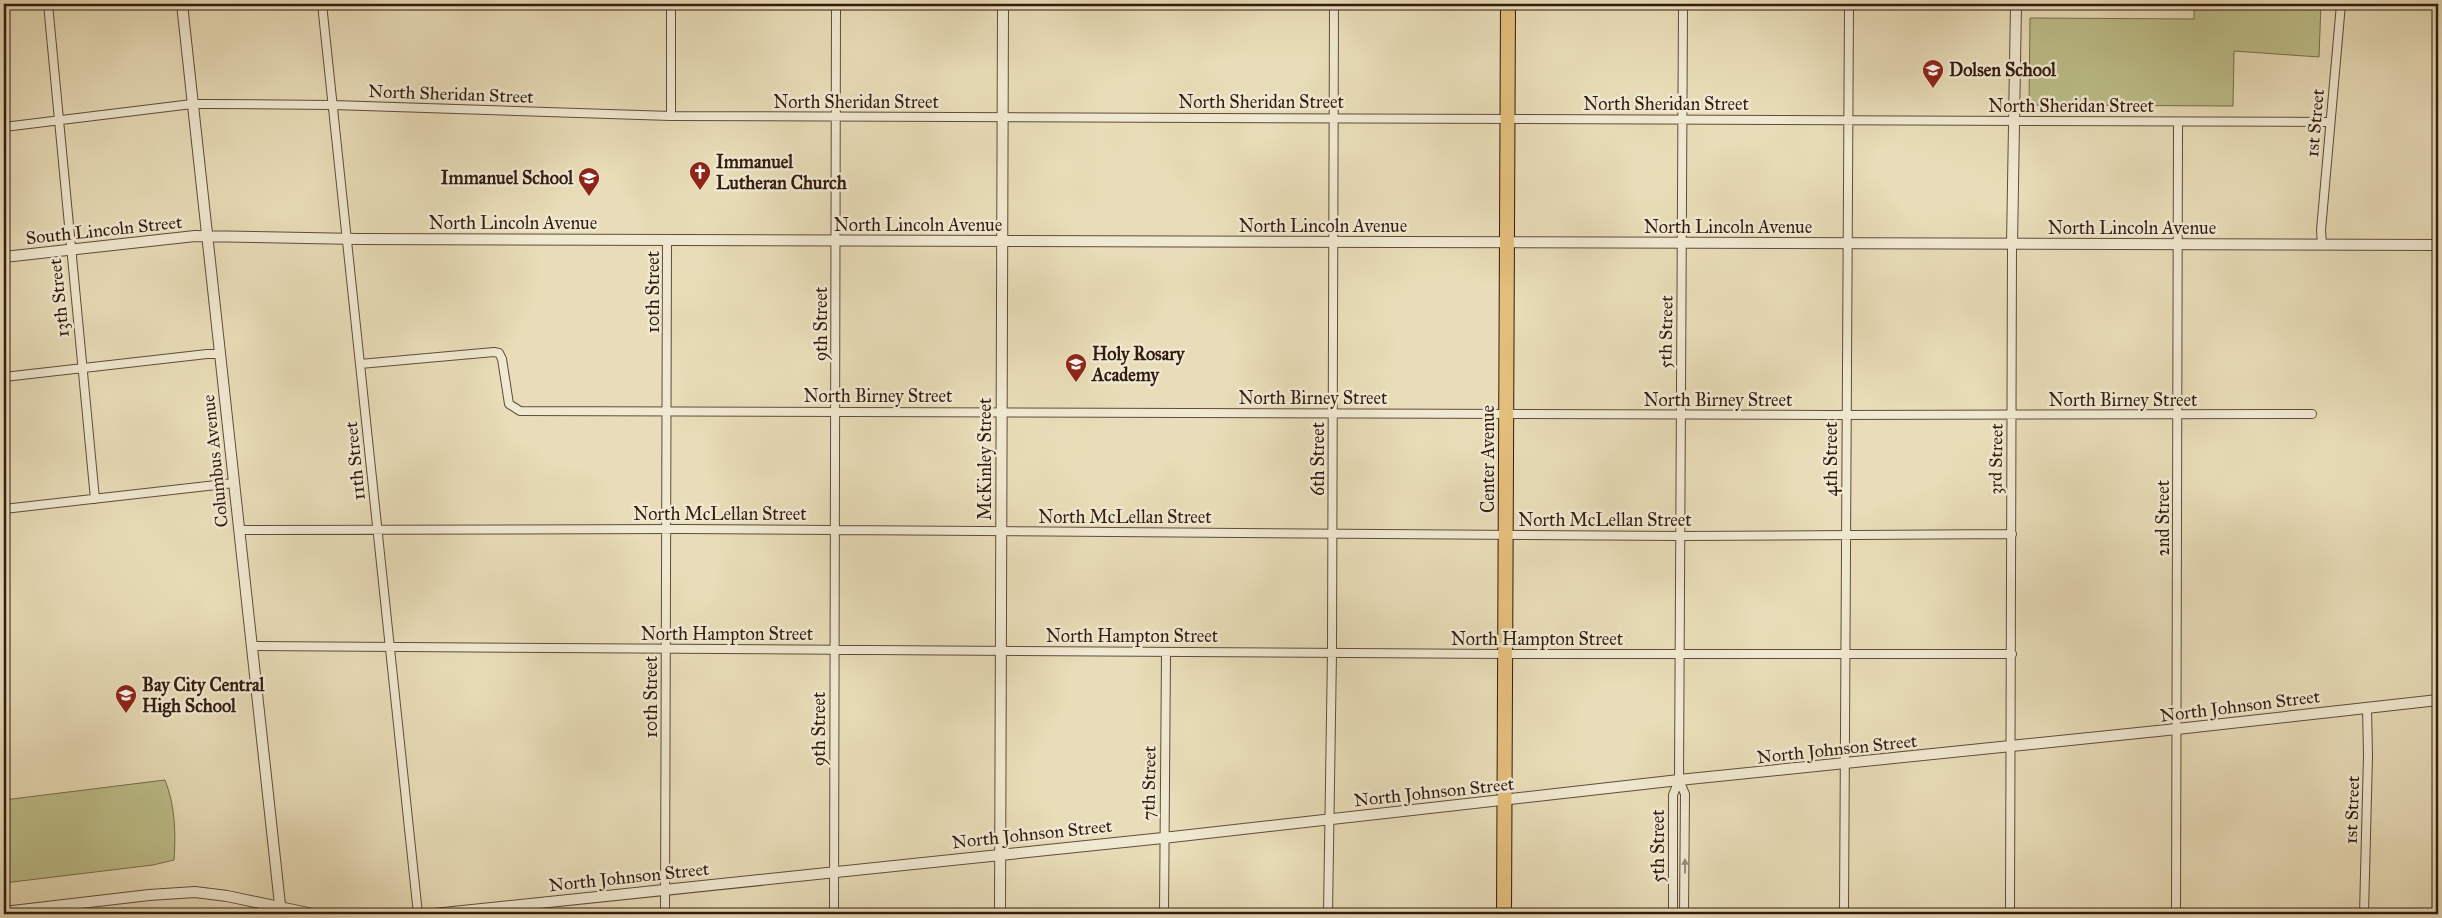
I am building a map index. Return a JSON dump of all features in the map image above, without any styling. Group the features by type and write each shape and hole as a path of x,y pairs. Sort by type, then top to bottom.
{"highway":[{"name":"Center Avenue","path":"1504,914 1508,4"}],"street":[{"name":"13th Street","path":"48,4 95,499"},
{"name":"Columbus Avenue","path":"182,4 253,646 280,911"},
{"name":"11th Street","path":"322,4 418,914"},
{"path":"671,4 671,116"},
{"name":"9th Street","path":"834,914 837,411 836,4"},
{"name":"McKinley Street","path":"1000,914 1003,4"},
{"name":"6th Street","path":"1328,914 1332,652 1334,4"},
{"name":"5th Street","path":"1673,914 1673,795 1679,780 1684,4"},
{"name":"4th Street","path":"1844,914 1849,4"},
{"name":"3rd Street","path":"2010,914 2013,415 2012,245 2016,4"},
{"name":"1st Street","path":"2322,244 2321,230 2329,122 2341,4"},
{"name":"North Sheridan Street","path":"4,127 192,104 333,105 671,116 2329,122"},
{"name":"2nd Street","path":"2176,914 2178,122"},
{"name":"South Lincoln Street","path":"4,257 195,236 207,238"},
{"name":"North Lincoln Avenue","path":"207,238 2438,245"},
{"name":"10th Street","path":"665,914 668,240"},
{"name":"North Birney Street","path":"360,364 499,353 502,359 509,404 520,411 1333,412 1846,416 2312,414"},
{"path":"4,377 220,354"},
{"path":"4,509 234,483"},
{"name":"North McLellan Street","path":"239,530 666,529 1680,536 2012,534"},
{"name":"North Hampton Street","path":"253,646 1505,654 2012,654"},
{"name":"7th Street","path":"1164,914 1166,652"},
{"name":"North Johnson Street","path":"434,914 1164,838 1679,780 1844,765 2177,730 2438,700"},
{"name":"1st Street","path":"2364,914 2368,756 2367,708"},
{"name":"5th Street","path":"1679,780 1685,794 1684,914"},
{"path":"4,912 149,895 195,892 227,896 280,911 313,914"}],"green space":[{"path":"2194,4 2321,4 2319,57 2234,51 2233,106 2029,105 2030,18 2194,19"},
{"path":"165,780 171,799 174,819 174,860 153,865 4,883 4,800"}],"place":[{"name":"Dolsen School","path":"1933,89"},
{"name":"Immanuel Lutheran Church","path":"700,191"},
{"name":"Immanuel School","path":"589,197"},
{"name":"Holy Rosary Academy","path":"1076,383"},
{"name":"Bay City Central High School","path":"126,714"}]}
